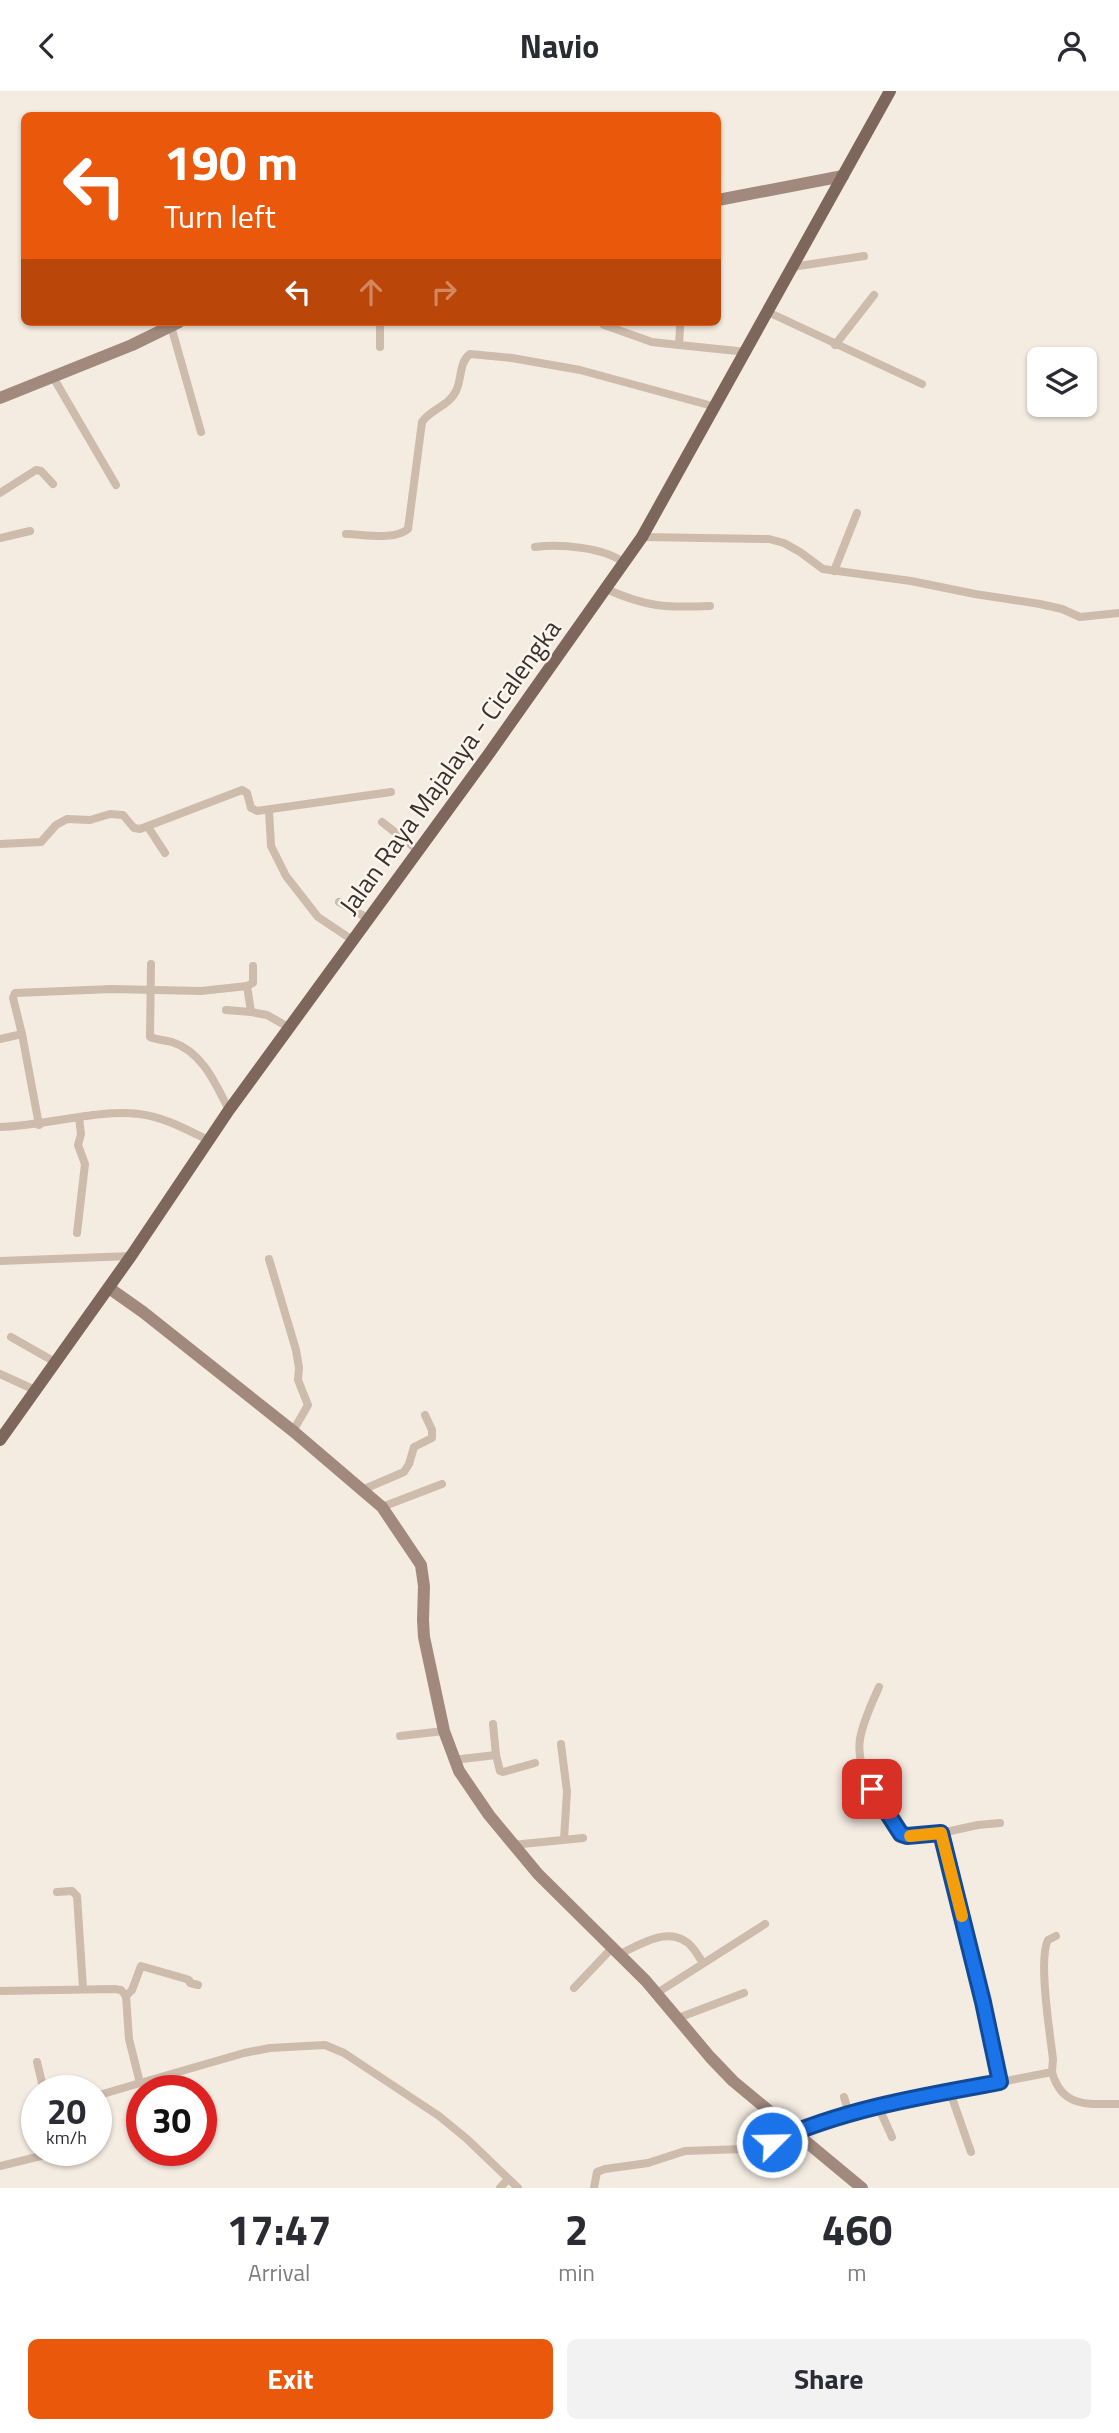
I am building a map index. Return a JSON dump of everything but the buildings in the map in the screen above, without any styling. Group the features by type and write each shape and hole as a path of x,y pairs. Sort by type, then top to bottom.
{"main road":[{"name":"Jalan Raya Majalaya - Cicalengka","path":"0,1440 131,1256 229,1111 419,851 642,537 890,91"}],"street":[{"path":"721,199 844,176"},
{"path":"792,267 864,256"},
{"path":"835,345 874,295"},
{"path":"768,312 922,384"},
{"path":"0,398 132,345 171,326"},
{"path":"175,326 201,432"},
{"path":"380,326 380,347"},
{"path":"607,326 652,342 747,352"},
{"path":"679,345 680,327"},
{"path":"346,534 388,535 404,533 408,529 422,422 456,392 463,360 470,353 580,370 716,407"},
{"path":"53,377 116,485"},
{"path":"0,493 36,470 41,471 53,484"},
{"path":"834,571 857,513"},
{"path":"0,538 30,531"},
{"path":"642,537 769,539 784,543 823,569 911,581 1040,604 1080,617 1119,613"},
{"path":"535,547 573,547 611,554 624,563"},
{"path":"606,589 647,604 672,607 710,606"},
{"path":"0,844 41,842 55,825 73,818 90,820 120,814 128,819 134,828 148,827 240,790 247,793 252,809 269,811 391,792"},
{"path":"269,811 271,846 286,876 318,917 354,941"},
{"path":"382,822 419,851"},
{"path":"148,827 164,853"},
{"path":"339,902 369,919"},
{"path":"151,964 150,1037 171,1042 192,1053 208,1070 229,1111"},
{"path":"39,1125 13,999 15,993 112,989 201,991 247,986 253,983 253,966"},
{"path":"247,986 251,1012"},
{"path":"226,1010 271,1017 290,1028"},
{"path":"0,1039 22,1034"},
{"path":"0,1127 39,1125 111,1113 139,1114 159,1118 210,1141"},
{"path":"77,1233 85,1164 78,1145 81,1134 79,1118"},
{"path":"0,1261 131,1256"},
{"path":"269,1259 296,1350 298,1380 308,1405 293,1431"},
{"path":"109,1287 293,1431 383,1507 408,1544 423,1573 424,1637 444,1731 453,1760 489,1815 538,1874 657,1993 733,2081 858,2187"},
{"path":"11,1337 55,1362"},
{"path":"0,1374 35,1390"},
{"path":"362,1490 404,1472 414,1447 432,1438 432,1430 425,1415"},
{"path":"383,1507 442,1484"},
{"path":"879,1687 860,1736 862,1772 901,1834 915,1836 1000,1823"},
{"path":"493,1724 500,1771 535,1763"},
{"path":"400,1736 444,1731"},
{"path":"561,1744 567,1792 564,1839"},
{"path":"453,1760 496,1755"},
{"path":"941,1833 1000,2082"},
{"path":"512,1845 583,1838"},
{"path":"57,1892 72,1891 76,1896 83,1988"},
{"path":"657,1993 765,1924"},
{"path":"574,1987 616,1951 665,1936 685,1941 703,1963"},
{"path":"1056,1936 1048,1940 1045,1948 1045,1975 1052,2072 1059,2092 1080,2101 1119,2104"},
{"path":"126,1996 132,1990 141,1966 198,1985"},
{"path":"0,1991 83,1988 121,1990 126,1996 129,2039 138,2075"},
{"path":"678,2018 744,1993"},
{"path":"170,2075 244,2053 270,2048 325,2045 344,2053 439,2116 517,2188"},
{"path":"37,2062 40,2075"},
{"path":"594,2188 597,2172 605,2169 648,2163 685,2151 743,2149 772,2142 794,2131 849,2113 1052,2072"},
{"path":"950,2092 971,2152"},
{"path":"844,2097 849,2113"},
{"path":"878,2106 892,2137"},
{"path":"0,2166 21,2161"},
{"path":"500,2188 508,2179"}],"slow traffic":[{"path":"910,1836 941,1833 962,1916"}],"route":[{"path":"772,2142 794,2131 849,2113 1000,2082 941,1833 907,1836 901,1834 872,1789"}]}
